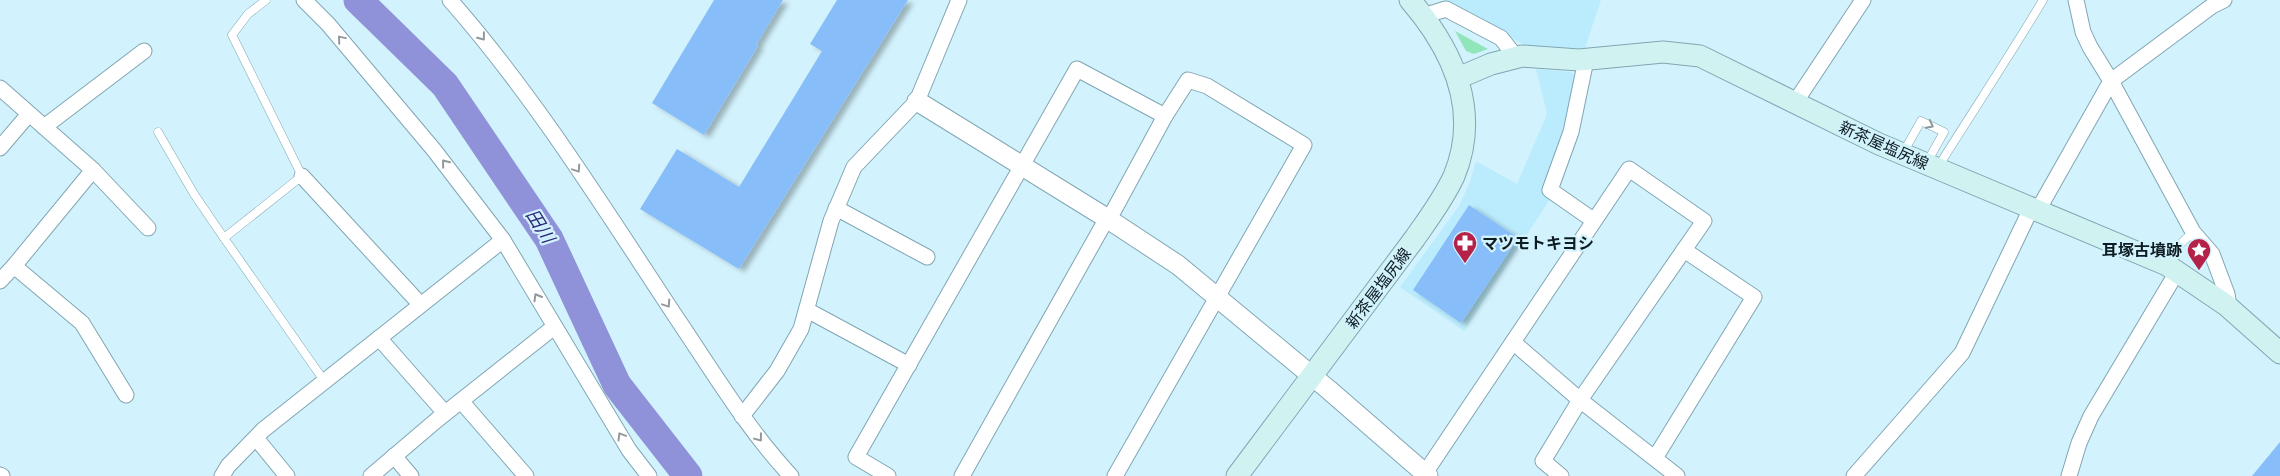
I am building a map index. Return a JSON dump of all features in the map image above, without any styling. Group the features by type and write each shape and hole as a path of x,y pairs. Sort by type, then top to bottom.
{"main road":[{"name":"新茶屋塩尻線","path":"1237,476 1416,238 1454,176 1461,152 1464,113 1458,78 1447,53 1416,8"},
{"name":"新茶屋塩尻線","path":"1458,78 1491,64 1522,56 1586,60 1663,52 1700,56 1794,104 1902,154 2172,269 2226,305 2280,353"}],"street":[{"path":"304,0 328,24 434,150 503,240 629,450 649,476"},
{"path":"450,0 480,34 554,134 742,416 791,476"},
{"path":"742,416 777,371 801,329 831,221 854,167 917,101 959,0"},
{"path":"1794,104 1863,0"},
{"path":"2076,0 2083,32 2090,47 2193,232 2212,254 2227,294 2228,300 2226,305"},
{"path":"1854,476 1962,352 2028,215 2042,203 2111,82 2212,6 2224,0"},
{"path":"1416,8 1446,9 1501,38 1516,57"},
{"path":"44,127 144,51"},
{"path":"1586,60 1571,132 1550,190 1593,220"},
{"path":"888,476 856,457 1077,68 1165,116"},
{"path":"962,476 1165,116 1188,80 1207,86 1304,145 1217,296 1214,306 1115,476"},
{"path":"0,88 92,170 148,228"},
{"path":"917,101 1108,219 1178,265 1312,375 1425,475 1629,168 1704,221 1580,400 1543,461 1561,476"},
{"path":"0,148 29,114"},
{"path":"0,281 92,170"},
{"path":"302,176 420,304"},
{"path":"836,208 927,257"},
{"path":"222,476 228,466 263,430 503,240"},
{"path":"1655,458 1754,297 1684,250"},
{"path":"14,266 82,323 126,395"},
{"path":"2069,476 2079,443 2091,416 2172,269"},
{"path":"807,310 909,365"},
{"path":"371,476 445,413 554,327"},
{"path":"380,338 445,413"},
{"path":"1513,342 1580,400 1677,476"},
{"path":"461,400 526,476"},
{"path":"256,438 287,476"},
{"path":"394,456 411,476"}],"lane":[{"path":"224,238 302,176 232,35 248,14 266,0"},
{"path":"1931,167 1999,74 2043,0"},
{"path":"1902,154 1921,120 1944,132 1931,167"},
{"path":"158,132 194,194 325,382"},
{"path":"2172,269 2176,246 2193,232"}],"shaded area":[{"path":"1445,0 1601,0 1585,48 1535,51"},
{"path":"1536,69 1570,72 1576,76 1571,114 1543,195 1550,199 1464,331 1400,287 1459,206 1470,182 1476,161 1517,184 1547,114"}],"green space":[{"path":"1455,31 1488,49 1474,54 1466,51"}],"building":[{"path":"714,0 783,0 756,45 758,46 704,135 652,103"},
{"path":"837,0 908,0 739,269 640,209 677,149 739,187 822,51 810,44"},
{"name":"マツモトキヨシ","path":"1469,205 1518,238 1461,323 1413,290"},
{"path":"2280,442 2280,476 2252,476"}],"waterway":[{"name":"田川","path":"358,0 445,85 549,239 617,385 688,476"}],"place":[{"name":"マツモトキヨシ","path":"1465,264"},
{"name":"耳塚古墳跡","path":"2199,271"}]}
